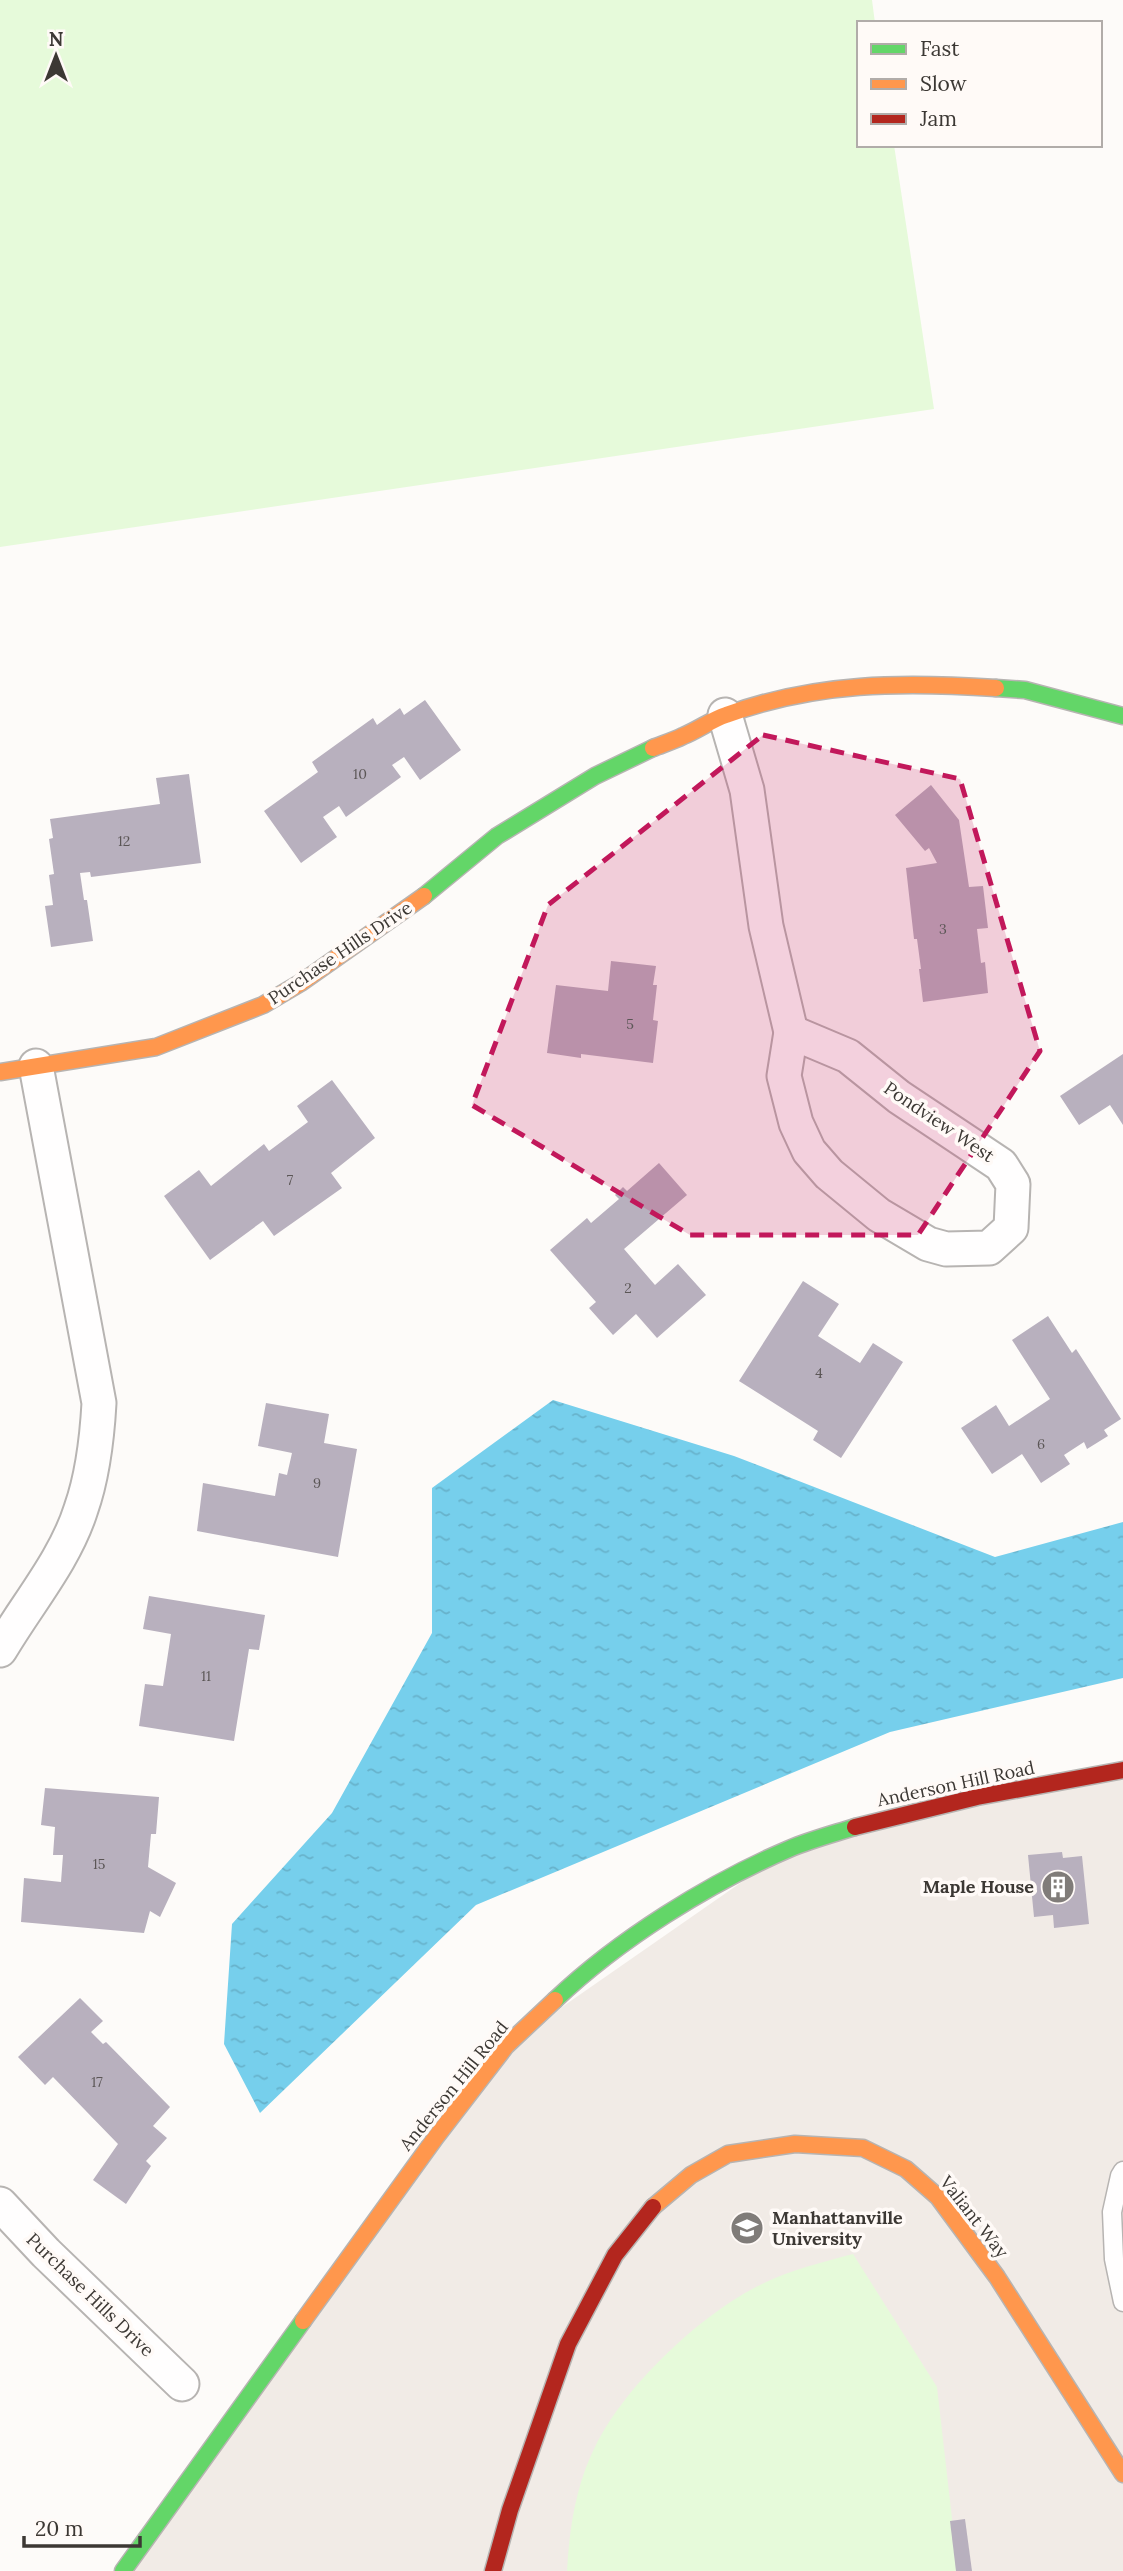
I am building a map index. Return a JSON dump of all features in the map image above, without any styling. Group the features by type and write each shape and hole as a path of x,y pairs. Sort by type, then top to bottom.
{"street":[{"name":"Purchase Hills Drive","path":"0,1072 156,1047 263,1005 302,982 398,916 497,836 595,776 639,753 682,737 725,715 803,694 874,684 938,684 1025,690 1123,716"},
{"name":"Pondview West","path":"725,715 747,790 765,926 791,1032 784,1076 796,1123 808,1151 829,1174 879,1215 928,1244 946,1250 989,1248 1011,1228 1013,1184 1001,1165 900,1097 848,1056 791,1032"},
{"path":"0,1650 62,1552 81,1511 97,1443 99,1403 36,1066"},
{"name":"Anderson Hill Road","path":"123,2571 436,2137 506,2046 564,1991 638,1933 712,1888 789,1849 863,1824 952,1803 1123,1770"},
{"name":"Valiant Way","path":"493,2571 510,2510 568,2344 615,2255 655,2205 691,2175 728,2154 796,2144 863,2148 906,2169 938,2197 997,2277 1123,2474"},
{"name":"Purchase Hills Drive","path":"0,2204 46,2253 183,2384"}],"lane":[{"path":"1123,2171 1112,2212 1114,2259 1123,2302"}],"highlighted area":[{"path":"763,735 960,779 1040,1051 918,1235 690,1235 472,1105 548,905"}],"shaded area":[{"name":"Manhattanville University","path":"1123,1770 1123,2571 123,2571 506,2046 789,1849"}],"green space":[{"path":"0,0 872,0 875,21 857,21 857,147 894,147 934,409 0,547"},
{"path":"853,2254 937,2387 958,2571 567,2571 575,2507 588,2461 608,2424 643,2378 710,2316 756,2287 779,2276"}],"water":[{"path":"553,1400 734,1456 995,1557 1123,1522 1123,1678 890,1732 476,1905 260,2113 224,2044 232,1924 332,1813 432,1633 432,1488"}],"building":[{"path":"425,700 461,750 420,780 404,757 392,765 401,777 346,817 339,806 323,817 337,837 301,863 264,811 318,772 312,762 373,718 377,725 400,708 404,715"},
{"path":"189,774 201,863 91,877 90,872 80,873 93,941 51,947 45,906 53,905 49,875 54,874 49,839 53,838 50,819 160,804 156,778"},
{"path":"931,785 959,820 969,887 983,886 988,928 977,929 981,963 985,962 988,993 923,1002 921,969 917,939 914,939 906,868 937,863 929,848 925,851 895,815"},
{"path":"611,961 656,966 653,1020 658,1021 653,1063 581,1054 581,1058 547,1053 556,985 608,991"},
{"path":"1123,1054 1123,1125 1110,1105 1079,1125 1060,1096"},
{"path":"332,1080 375,1138 331,1173 342,1188 274,1236 263,1221 210,1260 164,1196 199,1170 211,1186 264,1144 269,1151 308,1122 297,1106"},
{"path":"659,1163 687,1195 624,1249 655,1285 678,1264 706,1295 657,1338 636,1314 613,1335 589,1308 596,1302 550,1250 587,1218 591,1223 619,1199 615,1195 623,1187 627,1191"},
{"path":"803,1281 839,1304 818,1336 860,1363 873,1343 903,1362 841,1458 813,1440 818,1431 739,1381"},
{"path":"1048,1316 1072,1353 1076,1349 1121,1419 1104,1430 1108,1436 1087,1449 1084,1442 1064,1455 1070,1464 1041,1483 1022,1454 992,1474 961,1428 996,1405 1009,1426 1050,1399 1012,1340"},
{"path":"266,1403 329,1414 324,1443 357,1449 338,1557 197,1531 203,1483 275,1496 279,1473 287,1475 292,1453 258,1446"},
{"path":"149,1596 265,1615 259,1650 249,1649 234,1741 139,1726 145,1684 163,1686 171,1634 143,1629"},
{"path":"45,1788 159,1797 156,1834 151,1834 148,1867 176,1883 160,1917 150,1911 144,1933 21,1922 24,1878 61,1882 63,1855 53,1855 55,1827 41,1825"},
{"name":"Maple House","path":"1062,1852 1063,1858 1082,1856 1089,1924 1054,1928 1053,1915 1034,1917 1028,1855"},
{"path":"80,1998 103,2021 91,2032 103,2044 106,2042 170,2107 153,2126 167,2138 146,2161 151,2166 126,2204 93,2180 118,2144 53,2077 45,2085 18,2057"},
{"path":"965,2519 972,2571 956,2571 950,2521"}],"traffic: fast":[{"path":"996,688 1025,690 1123,716"},
{"path":"424,896 497,836 595,776 653,748"},
{"path":"555,2000 607,1956 696,1896 789,1849 855,1827"},
{"path":"123,2571 303,2321"}],"traffic: slow":[{"path":"653,748 726,715 760,704 826,690 893,685 996,688"},
{"path":"0,1072 156,1047 263,1005 302,982 424,896"},
{"path":"303,2321 436,2137 506,2046 555,2000"},
{"path":"653,2207 691,2175 728,2154 795,2144 863,2148 906,2169 938,2197 997,2277 1123,2474"}],"traffic: jam":[{"path":"855,1827 977,1797 1123,1770"},
{"path":"493,2571 510,2510 568,2344 615,2255 653,2207"}],"place":[{"name":"Maple House","path":"1058,1887"},
{"name":"Manhattanville University","path":"747,2228"}]}
